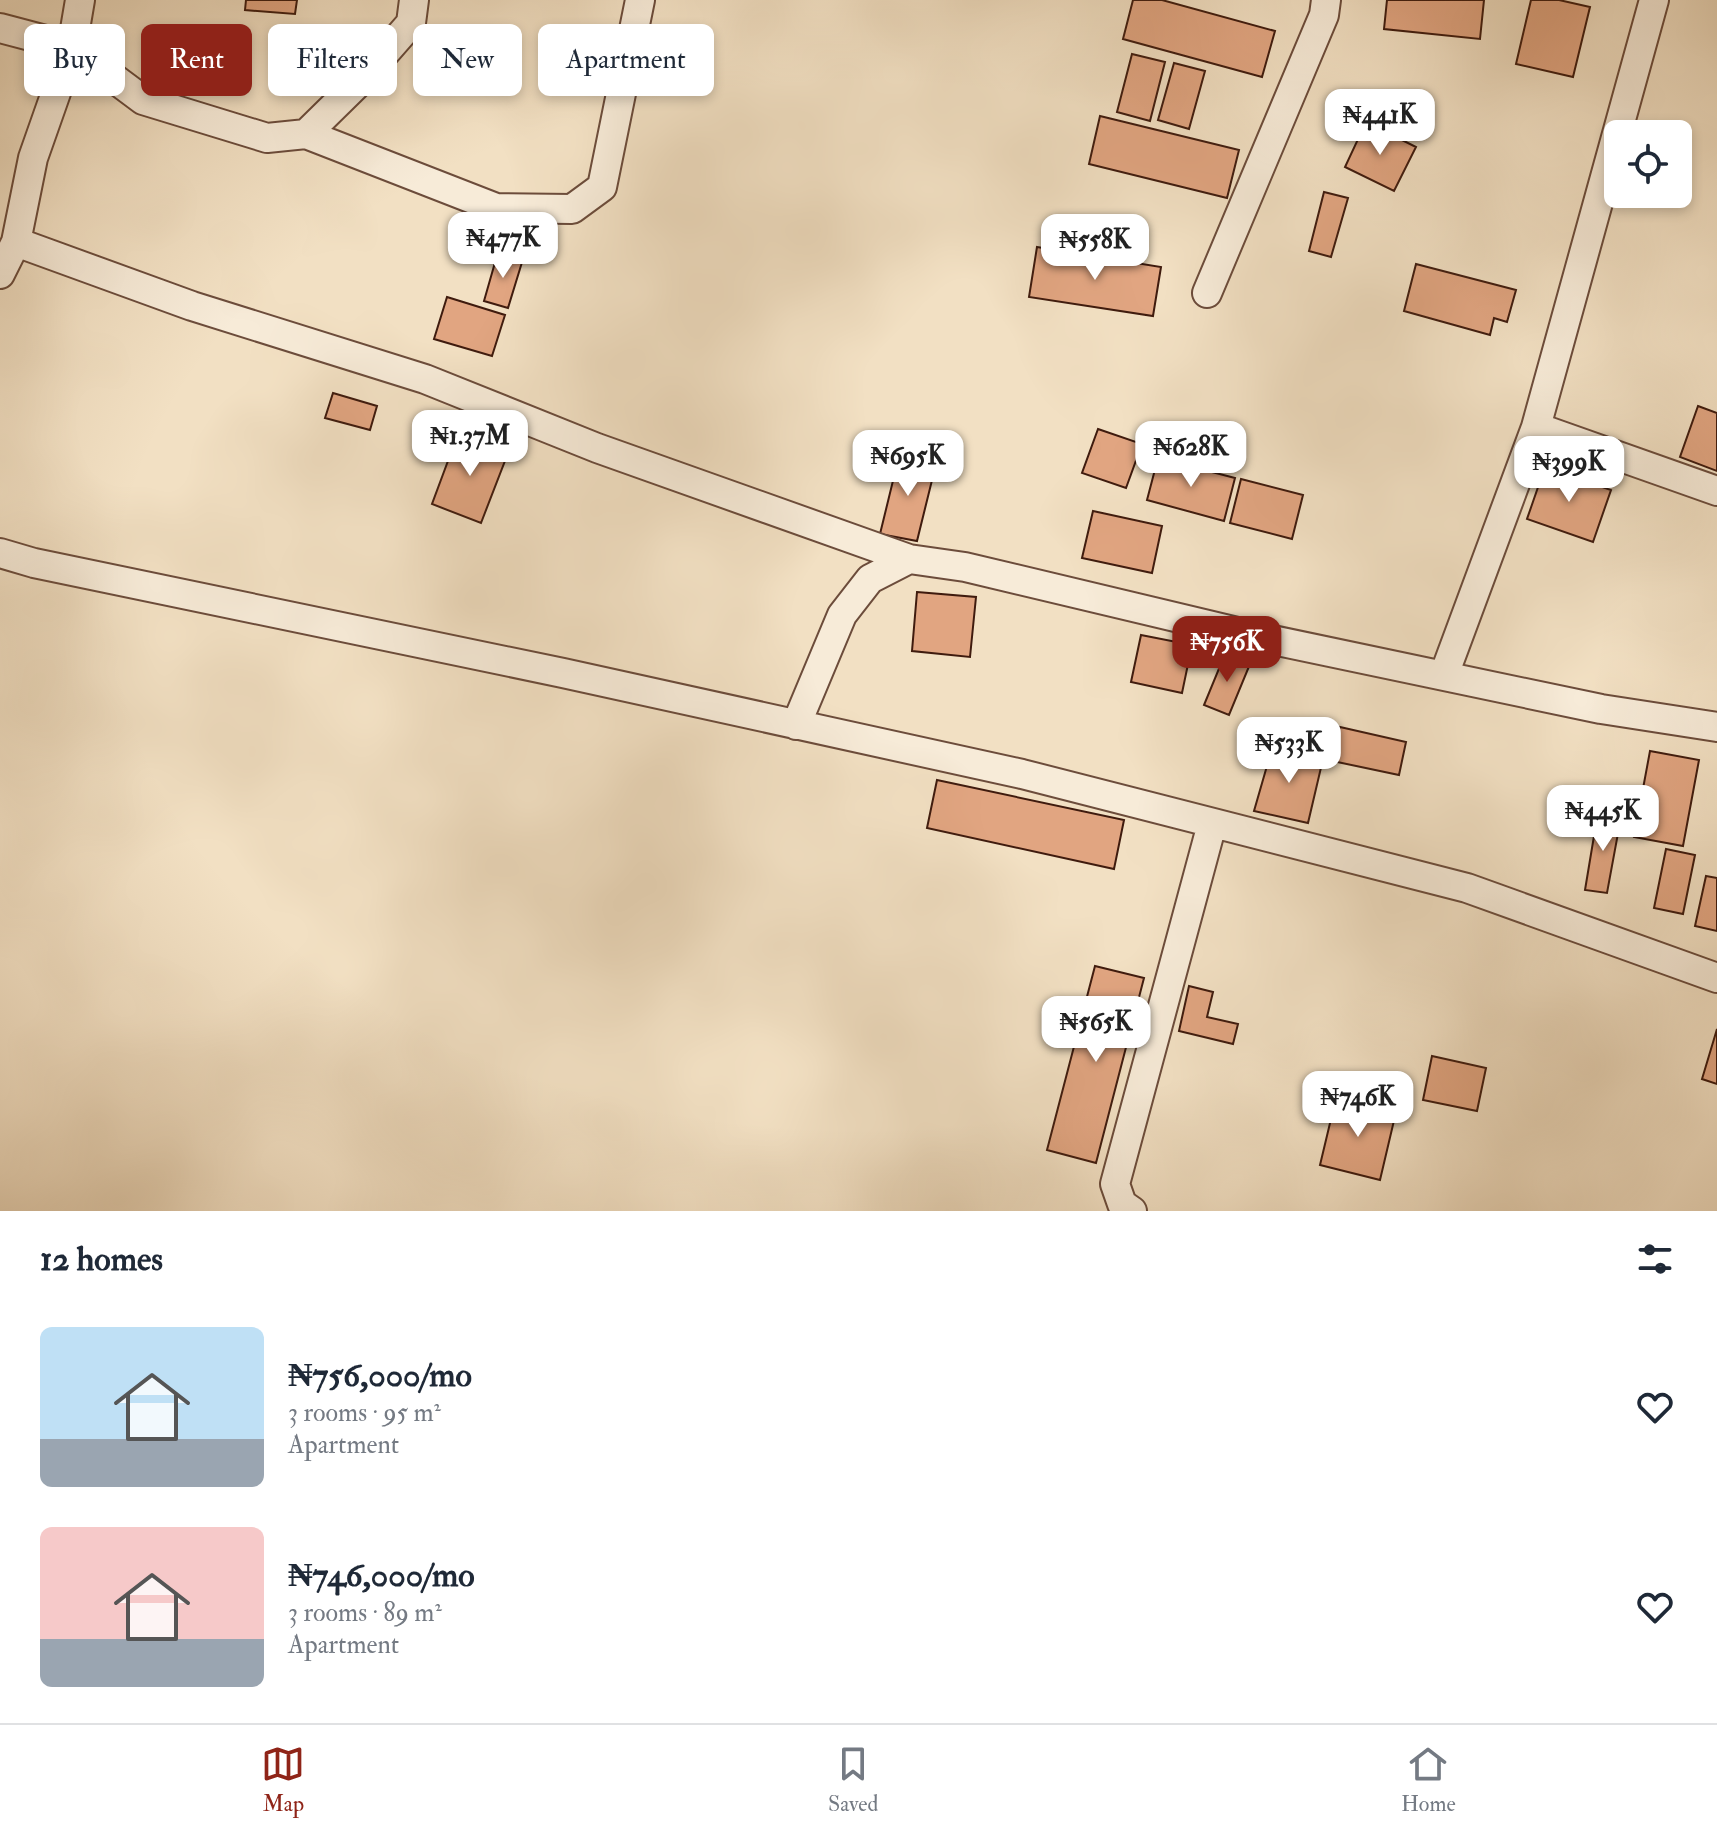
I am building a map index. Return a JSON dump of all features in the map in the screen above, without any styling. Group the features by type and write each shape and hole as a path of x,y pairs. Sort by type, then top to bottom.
{"street":[{"path":"76,24 80,0"},
{"path":"306,134 362,79 411,23 414,0"},
{"path":"125,87 143,100 267,138 306,134 496,208 572,209 602,187 640,0"},
{"path":"1207,293 1324,15 1326,0"},
{"path":"1444,675 1536,427 1654,0"},
{"path":"0,28 24,34"},
{"path":"0,274 16,242 33,158 55,96"},
{"path":"16,242 192,306 425,379 597,448 909,559 965,567 1263,638 1601,709 1717,727"},
{"path":"1536,427 1717,491"},
{"path":"0,553 34,563 1022,774 1467,888 1717,978"},
{"path":"796,725 842,615 870,579 909,559"},
{"path":"1132,1211 1122,1204 1115,1184 1212,824"}],"building":[{"path":"246,0 297,0 295,14 245,10"},
{"path":"1133,0 1162,0 1275,31 1262,77 1123,39"},
{"path":"1387,0 1484,0 1480,39 1384,29"},
{"path":"1531,0 1559,0 1590,7 1573,77 1516,64"},
{"path":"1132,54 1165,62 1150,121 1117,112"},
{"path":"1174,63 1205,71 1189,129 1158,120"},
{"path":"1100,116 1239,150 1227,198 1089,164"},
{"path":"1366,122 1416,147 1394,191 1345,167"},
{"path":"1324,192 1348,198 1331,257 1309,251"},
{"path":"1037,247 1161,267 1153,316 1029,297"},
{"path":"498,252 523,259 508,308 484,301"},
{"path":"1416,264 1516,290 1507,322 1494,318 1490,335 1404,311"},
{"path":"447,297 505,315 492,356 434,339"},
{"path":"333,393 377,406 370,430 325,418"},
{"path":"1698,406 1717,413 1717,471 1680,457"},
{"path":"1098,429 1142,444 1126,488 1082,473"},
{"path":"458,434 508,453 481,523 432,504"},
{"path":"900,452 936,464 917,541 880,534"},
{"path":"1158,458 1235,478 1224,521 1147,500"},
{"path":"1545,467 1611,490 1593,542 1527,519"},
{"path":"1241,479 1303,495 1292,539 1230,523"},
{"path":"1093,511 1162,526 1152,573 1082,558"},
{"path":"917,592 976,597 970,657 912,651"},
{"path":"1141,635 1192,645 1182,693 1131,682"},
{"path":"1225,654 1250,664 1229,715 1204,705"},
{"path":"1340,727 1406,742 1399,775 1323,759"},
{"path":"1273,745 1323,759 1308,823 1254,811"},
{"path":"1650,751 1699,760 1683,846 1634,837"},
{"path":"937,780 1124,820 1114,869 927,828"},
{"path":"1598,812 1621,817 1607,893 1585,890"},
{"path":"1666,849 1695,855 1683,914 1654,908"},
{"path":"1706,876 1717,878 1717,931 1695,926"},
{"path":"1095,966 1144,978 1096,1163 1047,1150"},
{"path":"1189,986 1213,992 1207,1017 1238,1024 1233,1044 1179,1031"},
{"path":"1717,1029 1717,1084 1702,1079"},
{"path":"1432,1056 1486,1068 1477,1111 1423,1100"},
{"path":"1336,1098 1396,1112 1380,1180 1320,1165"}]}
